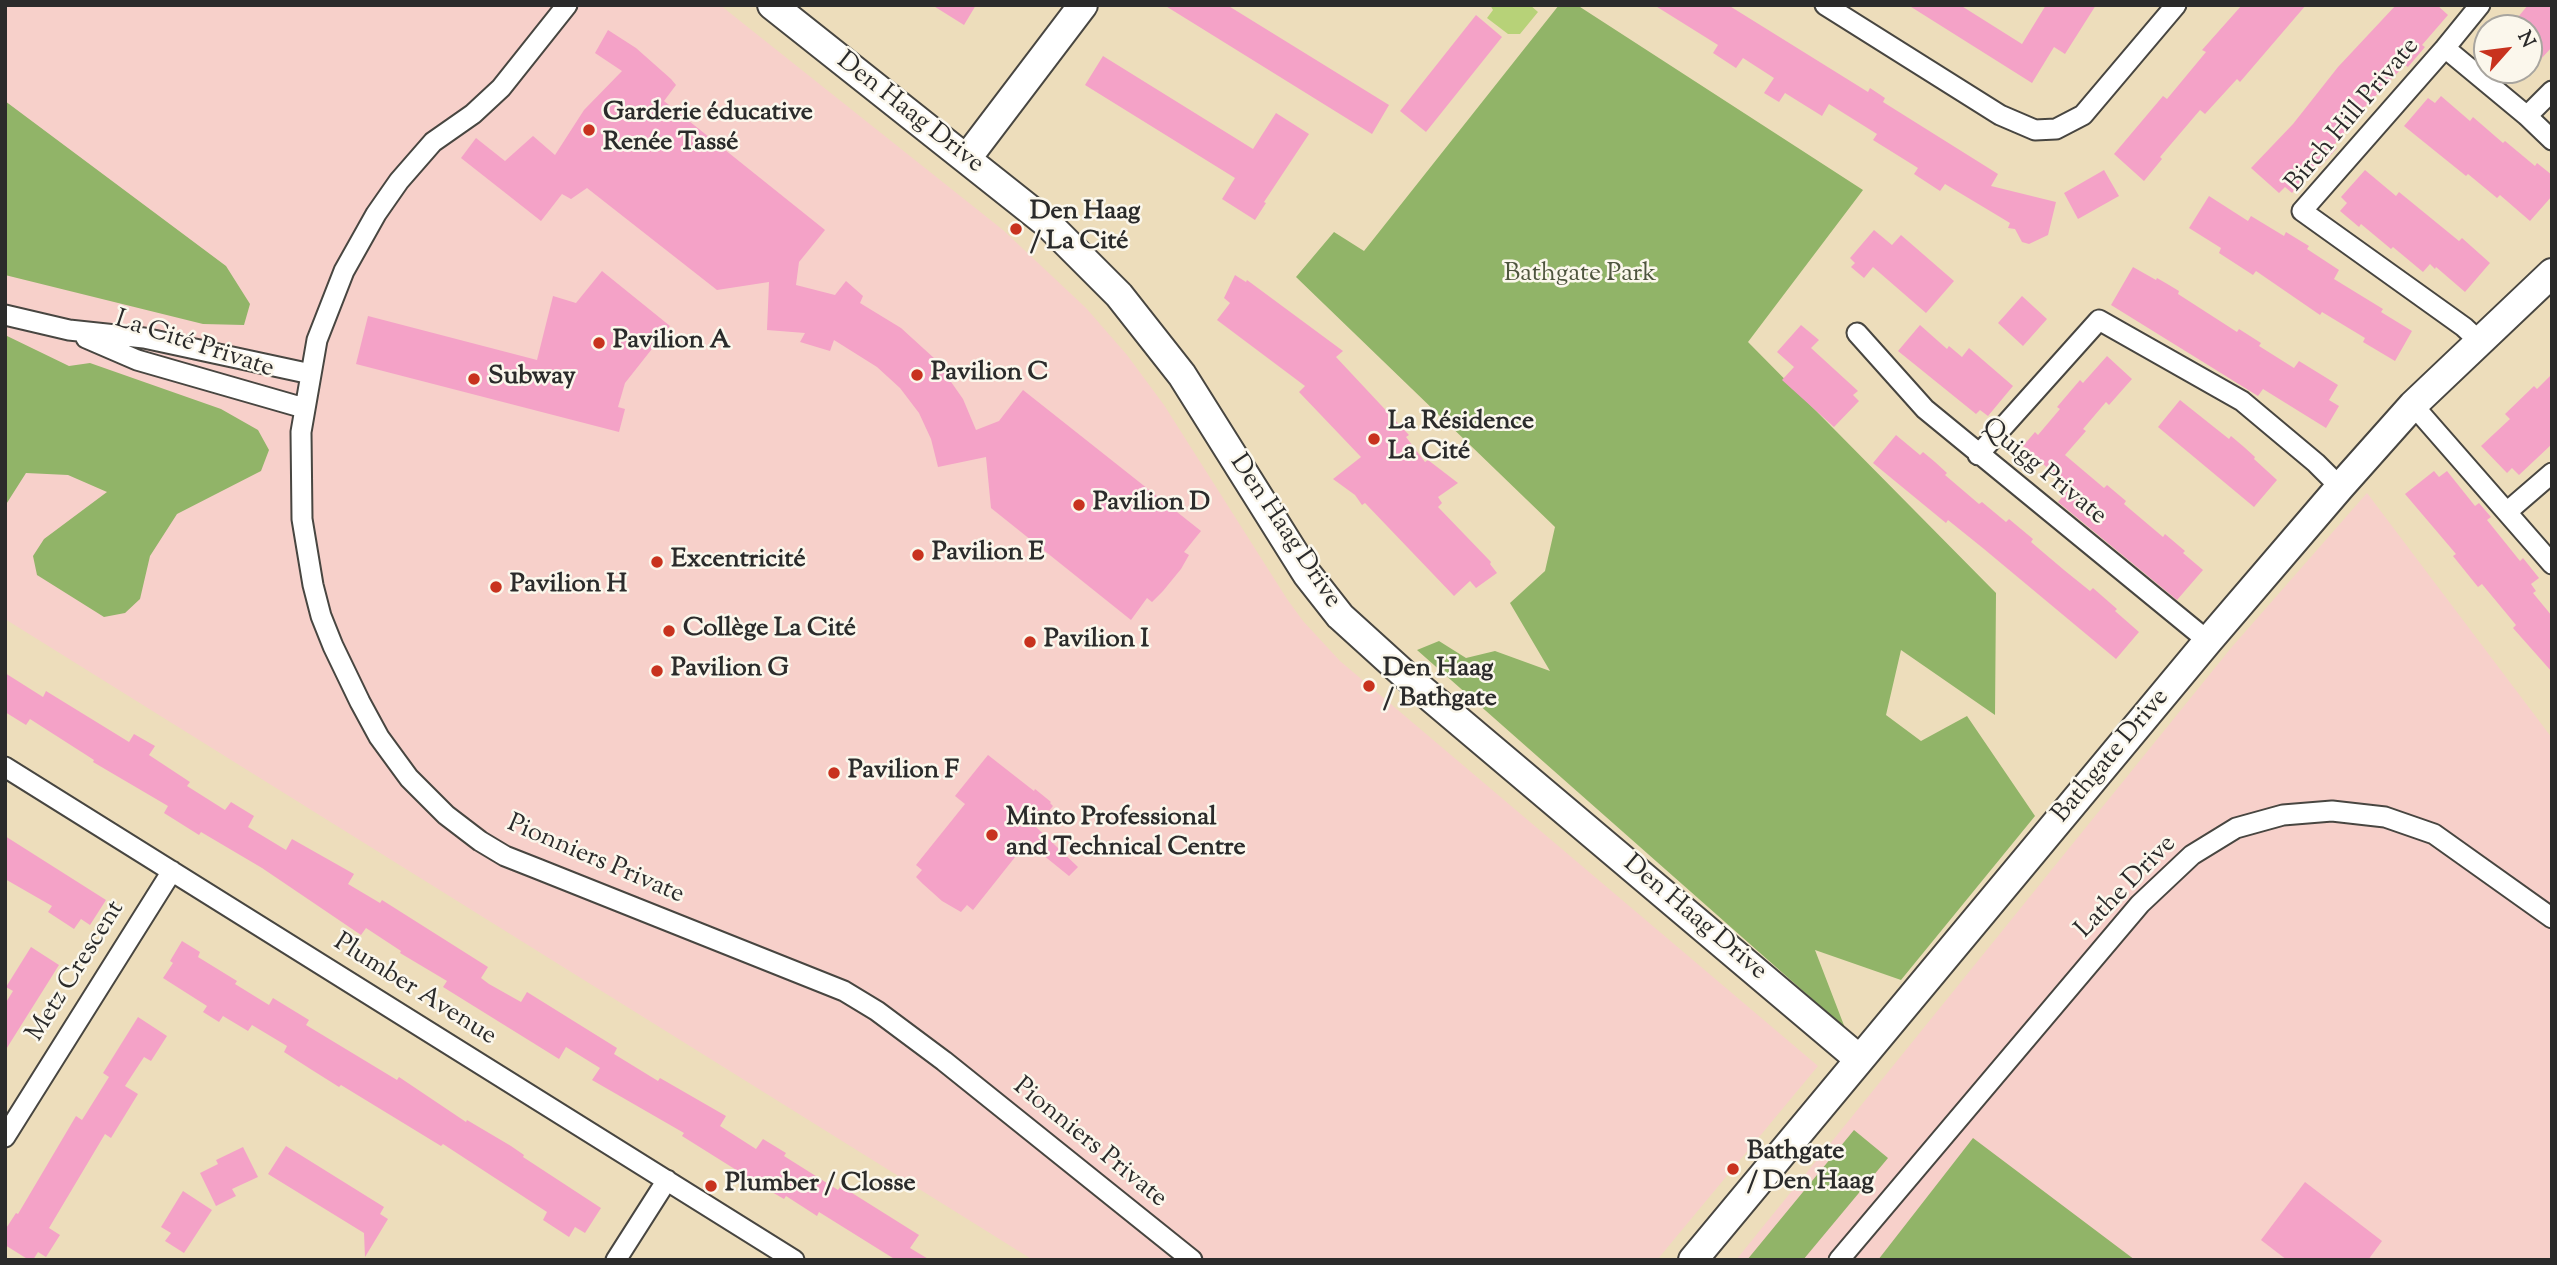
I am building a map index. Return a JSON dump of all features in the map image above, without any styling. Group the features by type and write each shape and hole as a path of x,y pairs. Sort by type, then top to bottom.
{"street":[{"name":"Pionniers Private","path":"567,5 501,88 473,114 433,142 389,195 339,281 317,340 304,408 300,449 302,519 321,616 368,719 393,758 426,797 463,828 505,856 844,991 877,1011 935,1055 1192,1260"},
{"name":"Den Haag Drive","path":"772,5 1048,223 1086,259 1152,334 1218,430 1307,574 1340,616 1415,684 1860,1059"},
{"path":"967,158 1083,5"},
{"path":"1825,5 2000,115 2035,130 2056,129 2083,115 2176,5"},
{"name":"Birch Hill Private","path":"2479,341 2464,327 2302,211 2480,5"},
{"name":"Birch Hill Private","path":"2445,48 2552,140"},
{"path":"2527,116 2552,91"},
{"name":"Bathgate Drive","path":"1693,1260 2208,641 2340,487 2413,405 2552,273"},
{"name":"La Cité Private","path":"5,315 69,330 144,338 311,374"},
{"path":"1978,454 2099,320 2242,401 2316,463 2340,487"},
{"name":"La Cité Private","path":"69,330 137,360 304,408"},
{"name":"Quigg Private","path":"1857,333 1926,410 2208,641"},
{"path":"2413,405 2552,564"},
{"path":"2508,511 2552,473"},
{"name":"Plumber Avenue","path":"5,767 794,1260"},
{"name":"Lathe Drive","path":"1839,1260 2140,904 2192,855 2236,828 2283,815 2332,811 2385,817 2434,834 2552,918"},
{"name":"Metz Crescent","path":"5,1137 172,871"},
{"path":"616,1260 667,1180"}],"shaded area":[{"name":"Collège La Cité","path":"5,5 720,5 1003,230 1086,308 1127,355 1164,405 1287,599 1303,621 1340,661 1818,1066 1657,1260 1033,1260 5,619"},
{"path":"2367,493 2552,738 2552,1260 1736,1260 2231,648"}],"green space":[{"path":"1490,5 1530,5 1538,12 1520,34 1508,34 1487,18 1493,10"},
{"name":"Bathgate Park","path":"1559,5 1577,5 1863,190 1748,342 1996,593 1995,715 1901,650 1886,715 1921,741 1967,716 2035,816 1901,980 1815,950 1845,1028 1417,650 1439,641 1466,658 1495,651 1550,671 1510,603 1545,571 1555,527 1296,277 1334,232 1364,251"},
{"path":"5,101 226,266 250,304 244,325 203,324 5,275"},
{"path":"5,335 69,366 90,363 221,409 258,430 269,450 261,471 177,514 150,556 140,599 125,613 104,617 37,575 33,556 44,539 107,492 68,475 26,473 5,506"},
{"path":"1854,1130 1888,1158 1803,1260 1747,1260"},
{"path":"1973,1138 2135,1260 1878,1260"}],"building":[{"path":"932,5 976,5 964,25"},
{"path":"1164,5 1227,5 1389,105 1372,134"},
{"path":"1654,5 1728,5 1868,92 1870,88 1885,98 1883,102 1998,174 1991,186 2056,202 2048,235 2029,244 2022,242 2015,229 2008,228 2010,223 1945,184 1940,191 1914,174 1918,168 1873,140 1877,134 1829,104 1822,116 1785,93 1779,102 1764,93 1774,78 1743,58 1736,68 1713,53 1718,45"},
{"path":"1908,5 1960,5 2022,44 2046,5 2096,5 2065,54 2054,47 2032,83"},
{"path":"2242,5 2306,5 2240,82 2237,79 2205,114 2200,110 2160,157 2162,159 2144,181 2114,154 2163,96 2167,99 2206,52 2202,50"},
{"path":"2396,5 2437,5 2448,15 2422,45 2425,47 2408,67 2405,65 2358,114 2360,116 2334,145 2337,148 2320,167 2317,164 2292,193 2285,187 2279,193 2251,168 2293,124 2338,67"},
{"path":"2528,5 2552,5 2552,47 2543,57 2543,14 2521,14"},
{"path":"1476,15 1502,37 1426,132 1400,111"},
{"path":"608,30 636,48 676,85 664,101 825,230 799,262 796,285 835,295 846,281 863,296 860,303 901,328 935,359 963,399 976,430 999,421 1023,390 1201,531 1184,552 1189,555 1181,569 1152,602 1147,598 1131,620 991,508 986,457 938,467 931,439 919,413 900,388 877,367 834,340 830,351 800,342 805,333 767,330 769,282 717,290 587,188 571,199 562,194 541,221 461,158 476,138 505,161 533,136 555,155 584,110 622,71 595,53"},
{"path":"1103,56 1253,149 1276,113 1309,134 1255,220 1222,199 1235,178 1085,85"},
{"path":"2441,96 2470,121 2473,117 2503,143 2505,141 2535,166 2537,163 2552,175 2552,196 2530,221 2500,195 2497,198 2468,174 2466,176 2404,126 2428,98 2435,103"},
{"path":"2104,170 2119,196 2078,219 2064,193"},
{"path":"2365,170 2396,196 2399,192 2459,241 2462,238 2490,263 2465,292 2430,264 2423,272 2393,247 2391,249 2361,224 2359,227 2340,211 2347,203 2341,197"},
{"path":"2209,196 2248,221 2251,216 2284,236 2286,232 2309,246 2307,249 2339,270 2334,279 2383,309 2381,312 2412,331 2395,361 2363,342 2365,338 2322,312 2320,315 2256,271 2253,275 2219,253 2221,248 2189,228"},
{"path":"1874,230 1892,245 1901,235 1954,281 1926,313 1873,267 1864,278 1851,267 1855,263 1850,258"},
{"path":"2133,267 2179,291 2178,294 2237,332 2239,329 2261,343 2259,346 2294,368 2299,361 2338,385 2329,400 2339,406 2326,428 2263,389 2258,396 2111,305"},
{"name":"Pavilion A","path":"602,271 670,326 625,383 618,407 625,409 619,432 356,364 368,316 537,360 553,296 576,303"},
{"name":"La Résidence La Cité","path":"1235,275 1246,282 1247,280 1343,351 1336,357 1409,435 1406,437 1425,462 1428,460 1458,483 1438,497 1442,503 1438,507 1491,562 1497,573 1476,588 1470,581 1454,596 1365,503 1362,505 1355,495 1333,479 1361,457 1299,392 1305,386 1217,320 1230,303 1224,298"},
{"path":"2022,296 2047,319 2023,346 1998,323"},
{"path":"1801,325 1819,340 1811,348 1858,391 1853,395 1859,401 1834,427 1782,380 1794,367 1777,352"},
{"path":"1920,325 1947,349 1949,346 1962,357 1969,348 2013,386 1988,416 1980,410 1976,414 1898,351"},
{"path":"2107,356 2132,379 2109,405 2106,402 2065,455 2104,488 2107,485 2126,501 2124,504 2163,537 2165,534 2203,570 2177,600 2058,502 2070,488 2023,446 2035,432 2038,435 2080,380 2083,383"},
{"path":"2552,374 2552,444 2519,475 2512,468 2507,473 2481,446 2510,419 2505,414 2534,386 2537,389"},
{"path":"2180,400 2229,439 2231,436 2277,480 2254,507 2158,427"},
{"path":"1896,435 1920,455 1923,452 1979,504 1982,502 2006,522 2009,519 2064,570 2090,591 2093,588 2117,609 2115,611 2139,632 2116,659 1984,549 1948,520 1946,523 1873,463"},
{"path":"2434,471 2439,477 2447,471 2475,506 2479,503 2491,517 2487,520 2520,561 2523,558 2539,578 2531,584 2536,591 2533,593 2552,616 2552,672 2513,628 2516,625 2482,584 2478,587 2453,556 2456,554 2405,494"},
{"path":"5,673 43,697 46,691 129,742 134,734 155,746 149,755 190,782 187,786 225,810 231,802 254,816 248,827 286,850 292,839 354,874 348,884 380,903 382,900 488,967 481,978 489,984 521,1002 527,992 617,1048 614,1054 658,1081 660,1078 726,1116 720,1126 756,1149 763,1139 786,1153 784,1156 838,1190 841,1186 919,1235 910,1248 930,1260 896,1260 819,1212 817,1216 786,1196 784,1199 765,1188 682,1136 684,1133 592,1080 600,1068 566,1047 559,1059 443,987 447,981 400,953 401,951 366,928 361,935 262,868 164,813 168,806 93,762 94,760 30,719 26,725 5,712"},
{"name":"Minto Professional and Technical Centre","path":"988,755 1051,802 1053,806 1036,827 1078,867 1069,876 1027,842 973,910 967,905 961,912 942,901 916,877 922,870 916,865 965,804 955,796"},
{"path":"5,836 106,900 90,925 81,919 74,929 48,912 52,906 5,879"},
{"path":"182,941 200,952 198,957 237,981 235,984 269,1005 273,998 309,1020 306,1025 397,1080 399,1077 466,1122 467,1120 511,1146 524,1155 523,1157 601,1208 585,1233 575,1227 569,1237 543,1220 547,1212 443,1144 441,1146 312,1070 284,1052 287,1046 252,1025 248,1031 223,1016 219,1022 203,1012 207,1006 163,978"},
{"path":"31,947 59,965 5,1051 5,1004 13,991 6,987"},
{"path":"138,1017 167,1036 151,1061 144,1057 125,1086 138,1094 111,1138 105,1134 49,1228 60,1235 46,1257 38,1252 33,1260 29,1260 5,1245 5,1230 16,1213 18,1214 76,1116 82,1120 109,1077 103,1073"},
{"path":"286,1146 384,1207 380,1214 388,1219 365,1257 364,1233 268,1174"},
{"path":"243,1147 258,1177 232,1189 236,1196 216,1206 200,1173 218,1164 216,1160"},
{"path":"2305,1182 2382,1241 2368,1260 2287,1260 2261,1240"},
{"path":"183,1191 212,1210 184,1253 165,1241 171,1233 161,1227"}],"place":[{"name":"Garderie éducative Renée Tassé","path":"589,130"},
{"name":"Den Haag / La Cité","path":"1016,229"},
{"name":"Pavilion A","path":"599,343"},
{"name":"Pavilion C","path":"917,375"},
{"name":"Subway","path":"474,379"},
{"name":"La Résidence La Cité","path":"1374,439"},
{"name":"Pavilion D","path":"1079,505"},
{"name":"Pavilion E","path":"918,555"},
{"name":"Excentricité","path":"657,562"},
{"name":"Pavilion H","path":"496,587"},
{"name":"Collège La Cité","path":"669,631"},
{"name":"Pavilion I","path":"1030,642"},
{"name":"Pavilion G","path":"657,671"},
{"name":"Den Haag / Bathgate","path":"1369,686"},
{"name":"Pavilion F","path":"834,773"},
{"name":"Minto Professional and Technical Centre","path":"992,835"},
{"name":"Bathgate / Den Haag","path":"1733,1169"},
{"name":"Plumber / Closse","path":"711,1186"}]}
